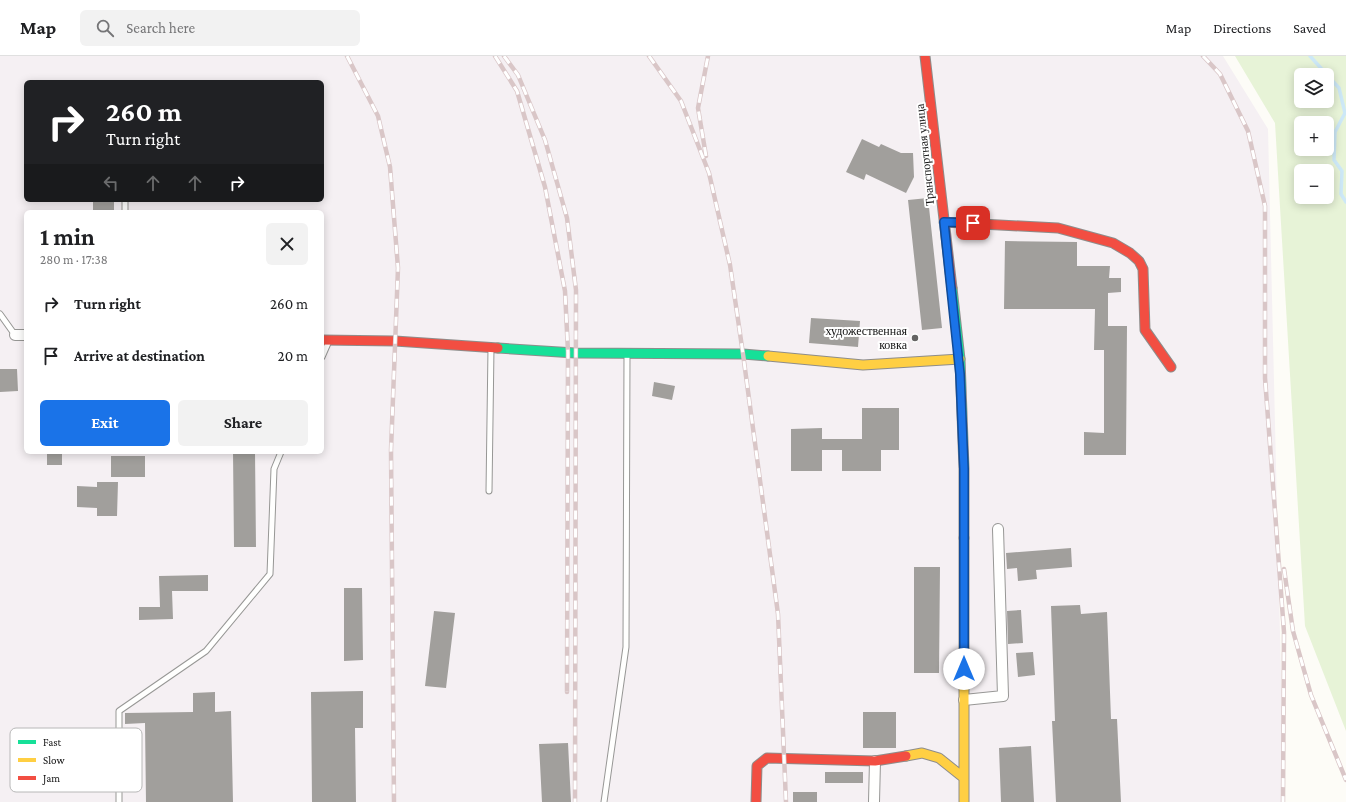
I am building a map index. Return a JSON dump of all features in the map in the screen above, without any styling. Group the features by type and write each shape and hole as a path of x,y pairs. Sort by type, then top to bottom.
{"street":[{"name":"Транспортная улица","path":"925,56 960,359 964,469 964,802"},
{"path":"944,222 1058,228 1113,244 1130,253 1139,261 1144,269 1145,330 1171,367"},
{"path":"16,335 24,335"},
{"path":"326,340 395,342 575,353 743,354 863,365 960,359"},
{"path":"964,700 1003,696 998,529"},
{"path":"756,802 757,766 767,758 875,761 922,753 939,758 964,778"},
{"path":"874,802 875,761"}],"lane":[{"path":"0,314 16,335"},
{"path":"489,491 490,347"},
{"path":"604,802 626,647 627,353"},
{"path":"119,728 119,711 206,651 270,574 274,469 280,454"}],"shaded area":[{"path":"0,56 1223,56 1268,129 1284,802 0,802"}],"green space":[{"path":"1235,56 1346,56 1346,731 1305,626 1275,123"}],"building":[{"path":"862,139 879,147 881,144 901,153 913,153 914,177 906,193 866,174 864,180 846,172"},
{"path":"928,198 942,328 922,330 908,200"},
{"path":"93,202 114,202 114,210 93,210"},
{"path":"1005,241 1077,242 1077,266 1110,266 1109,278 1121,278 1121,292 1108,293 1108,326 1127,326 1126,455 1084,455 1084,432 1104,433 1104,350 1094,350 1095,309 1004,309"},
{"path":"811,318 860,321 858,347 809,343"},
{"path":"0,369 17,369 18,391 0,392"},
{"path":"654,382 675,386 672,400 652,396"},
{"path":"862,408 899,408 899,450 881,450 881,471 842,471 842,450 822,450 822,471 791,471 791,429 822,428 822,439 862,439"},
{"path":"47,454 62,454 62,465 47,465"},
{"path":"233,454 255,454 256,547 234,547"},
{"path":"111,456 145,456 145,477 111,477"},
{"path":"97,482 118,482 117,516 97,516 97,508 77,507 77,486 97,487"},
{"path":"1071,548 1072,567 1036,570 1037,579 1018,581 1017,568 1007,569 1006,553"},
{"path":"914,567 940,567 939,673 914,673"},
{"path":"208,575 208,591 172,591 173,619 139,620 139,607 160,607 159,576"},
{"path":"344,588 362,588 363,660 344,661"},
{"path":"1080,605 1081,614 1107,612 1111,719 1117,719 1121,802 1056,802 1052,721 1055,721 1051,606"},
{"path":"1021,610 1023,643 1008,644 1007,611"},
{"path":"434,611 455,613 446,688 425,686"},
{"path":"1033,652 1035,675 1018,677 1016,653"},
{"path":"363,691 363,728 355,728 356,802 312,802 311,692"},
{"path":"215,692 215,712 231,711 233,802 146,802 145,723 125,724 125,713 193,712 193,693"},
{"path":"863,712 896,712 896,748 863,748"},
{"path":"568,743 571,802 542,802 539,744"},
{"path":"1031,746 1034,802 1001,802 999,748"},
{"path":"825,772 863,772 863,783 825,783"},
{"path":"793,792 817,792 817,802 793,802"}],"waterway":[{"path":"1310,56 1339,88 1345,113 1335,132 1334,160 1342,171 1341,194 1346,202"}],"railway":[{"path":"347,56 378,116 390,167 398,268 391,450 394,802"},
{"path":"495,56 517,91 545,187 565,291 568,352 567,692"},
{"path":"504,56 518,75 545,140 567,218 576,290 575,802"},
{"path":"649,56 681,101 709,173 730,265 778,614 786,802"},
{"path":"706,156 698,108 708,56"},
{"path":"1203,56 1220,74 1248,131 1265,206 1265,378 1284,632 1283,802"},
{"path":"1284,569 1293,631 1311,695 1346,780"}],"traffic: fast":[{"path":"952,288 960,359 964,469 964,538"},
{"path":"498,348 575,353 743,354 768,356"}],"traffic: slow":[{"path":"768,356 863,365 960,359"},
{"path":"964,538 964,802"},
{"path":"906,756 922,753 939,758 964,778"}],"traffic: jam":[{"path":"925,56 952,288"},
{"path":"944,222 1058,228 1113,243 1130,253 1139,261 1143,269 1145,330 1171,367"},
{"path":"324,340 395,341 498,348"},
{"path":"756,802 757,766 767,758 875,761 906,756"}],"place":[{"name":"художественная ковка","path":"915,338"}],"route":[{"path":"964,669 964,469 960,359 944,222 973,223"}]}
